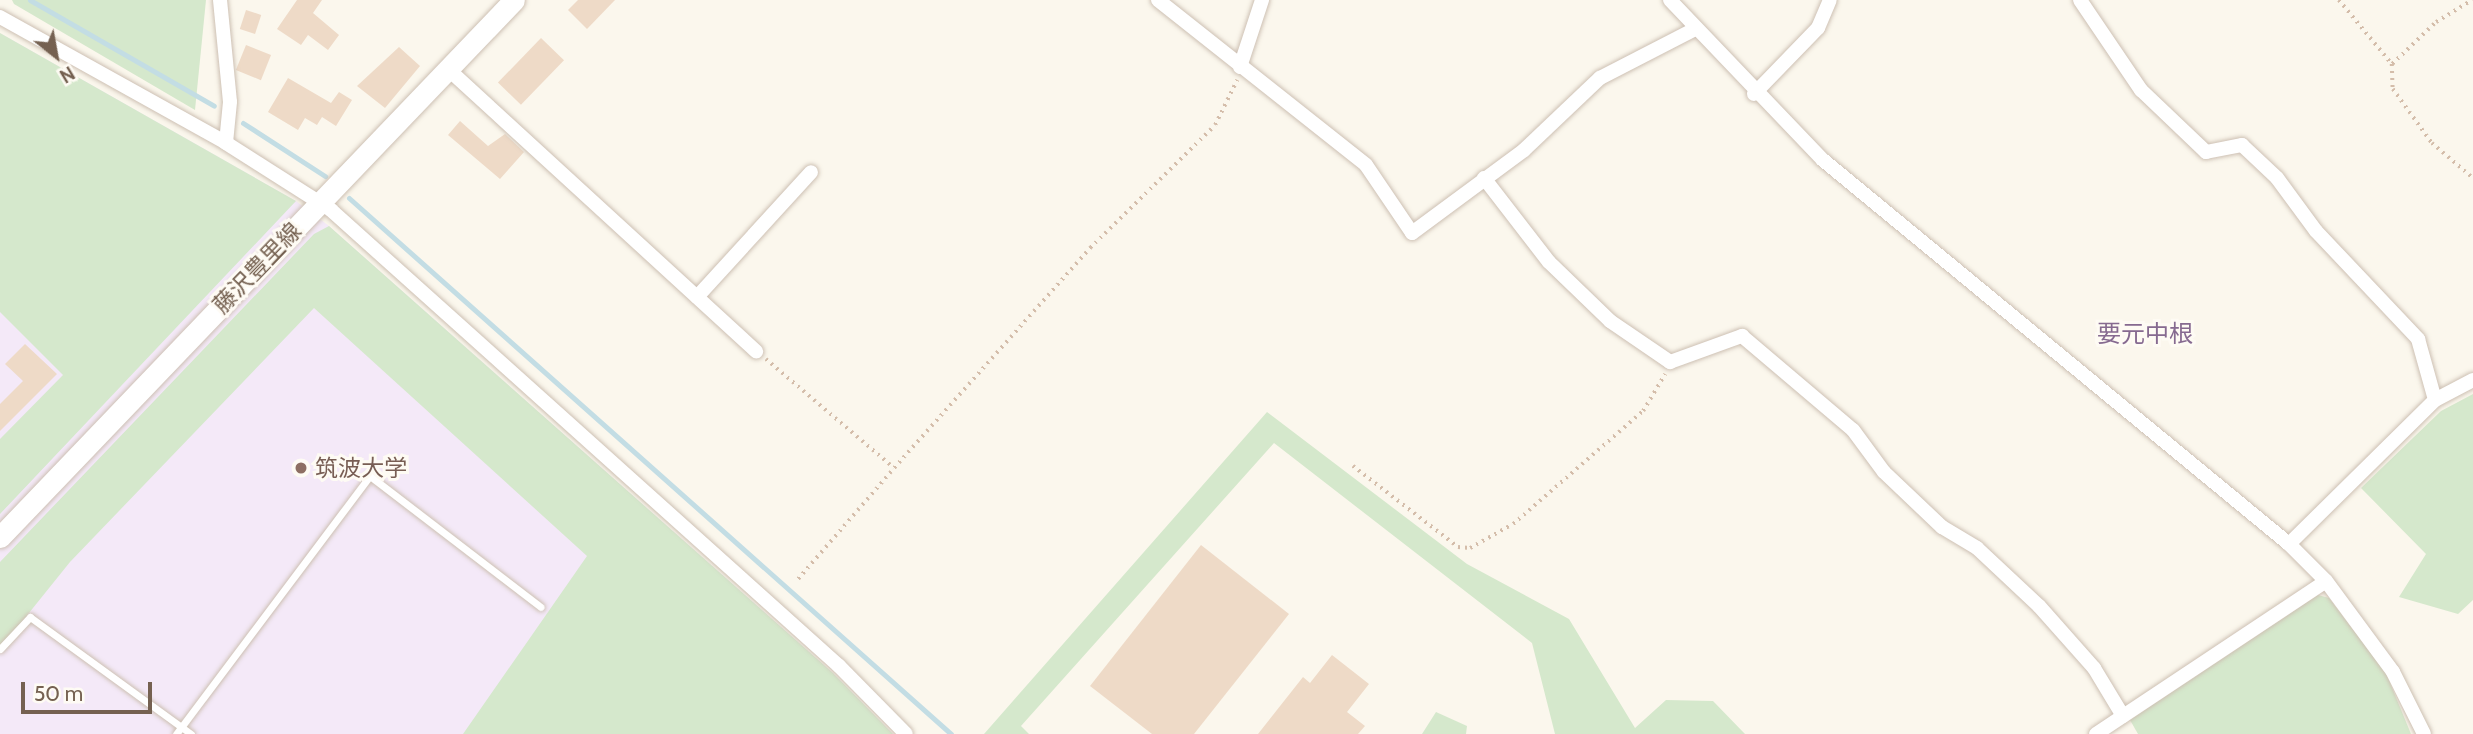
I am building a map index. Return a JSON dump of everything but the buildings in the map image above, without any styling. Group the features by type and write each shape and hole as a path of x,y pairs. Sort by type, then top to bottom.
{"main road":[{"name":"藤沢豊里線","path":"0,537 514,0"}],"street":[{"path":"220,0 230,102 226,143"},
{"path":"1158,0 1366,165 1412,233 1524,150 1600,78 1695,29"},
{"path":"1240,67 1262,0"},
{"path":"1670,0 1754,93 1823,160 2290,544 2326,581 2393,672 2424,734"},
{"path":"1754,93 1818,28 1830,0"},
{"path":"2080,0 2141,90 2207,152 2242,145 2277,178 2316,231 2418,339 2435,400"},
{"path":"0,17 226,143 320,203 839,666 906,734"},
{"path":"448,69 756,351"},
{"path":"697,297 811,172"},
{"path":"1484,178 1549,262 1610,321 1670,362 1742,336 1853,430 1884,472 1942,527 1977,548 2039,606 2094,668 2123,716"},
{"path":"2290,544 2435,400 2473,380"},
{"path":"2096,734 2326,581"}],"lane":[{"path":"178,730 370,476 541,607"},
{"path":"0,649 30,617 178,730 191,734"}],"path":[{"path":"2339,0 2392,64 2393,89 2431,143 2473,178"},
{"path":"2392,64 2436,22 2472,0"},
{"path":"798,579 1090,248 1215,125 1230,101 1240,67"},
{"path":"756,351 894,468"},
{"path":"1353,466 1458,547 1470,548 1513,524 1643,411 1670,362"}],"shaded area":[{"name":"筑波大学","path":"0,33 296,201 329,226 833,673 893,734 0,734"}],"green space":[{"path":"12,0 206,0 195,110 14,4"},
{"path":"0,33 296,201 0,514 0,439 63,375 0,312"},
{"path":"329,226 833,673 893,734 463,734 587,556 314,308 70,562 0,649 0,562 314,234"},
{"path":"2473,394 2473,600 2458,614 2399,597 2426,554 2361,488 2441,411"},
{"path":"1267,412 1467,564 1569,619 1635,728 1666,700 1713,701 1745,734 1555,734 1532,643 1274,443 1021,726 1029,734 984,734"},
{"path":"2318,595 2329,598 2386,673 2411,734 2138,734 2130,720"},
{"path":"1436,712 1467,726 1466,734 1422,734"}],"waterway":[{"path":"30,0 214,106"},
{"path":"243,123 325,176"},
{"path":"349,198 951,734"}],"place":[{"name":"筑波大学","path":"301,468"}],"district":[{"name":"要元中根","path":"2145,334"}]}
